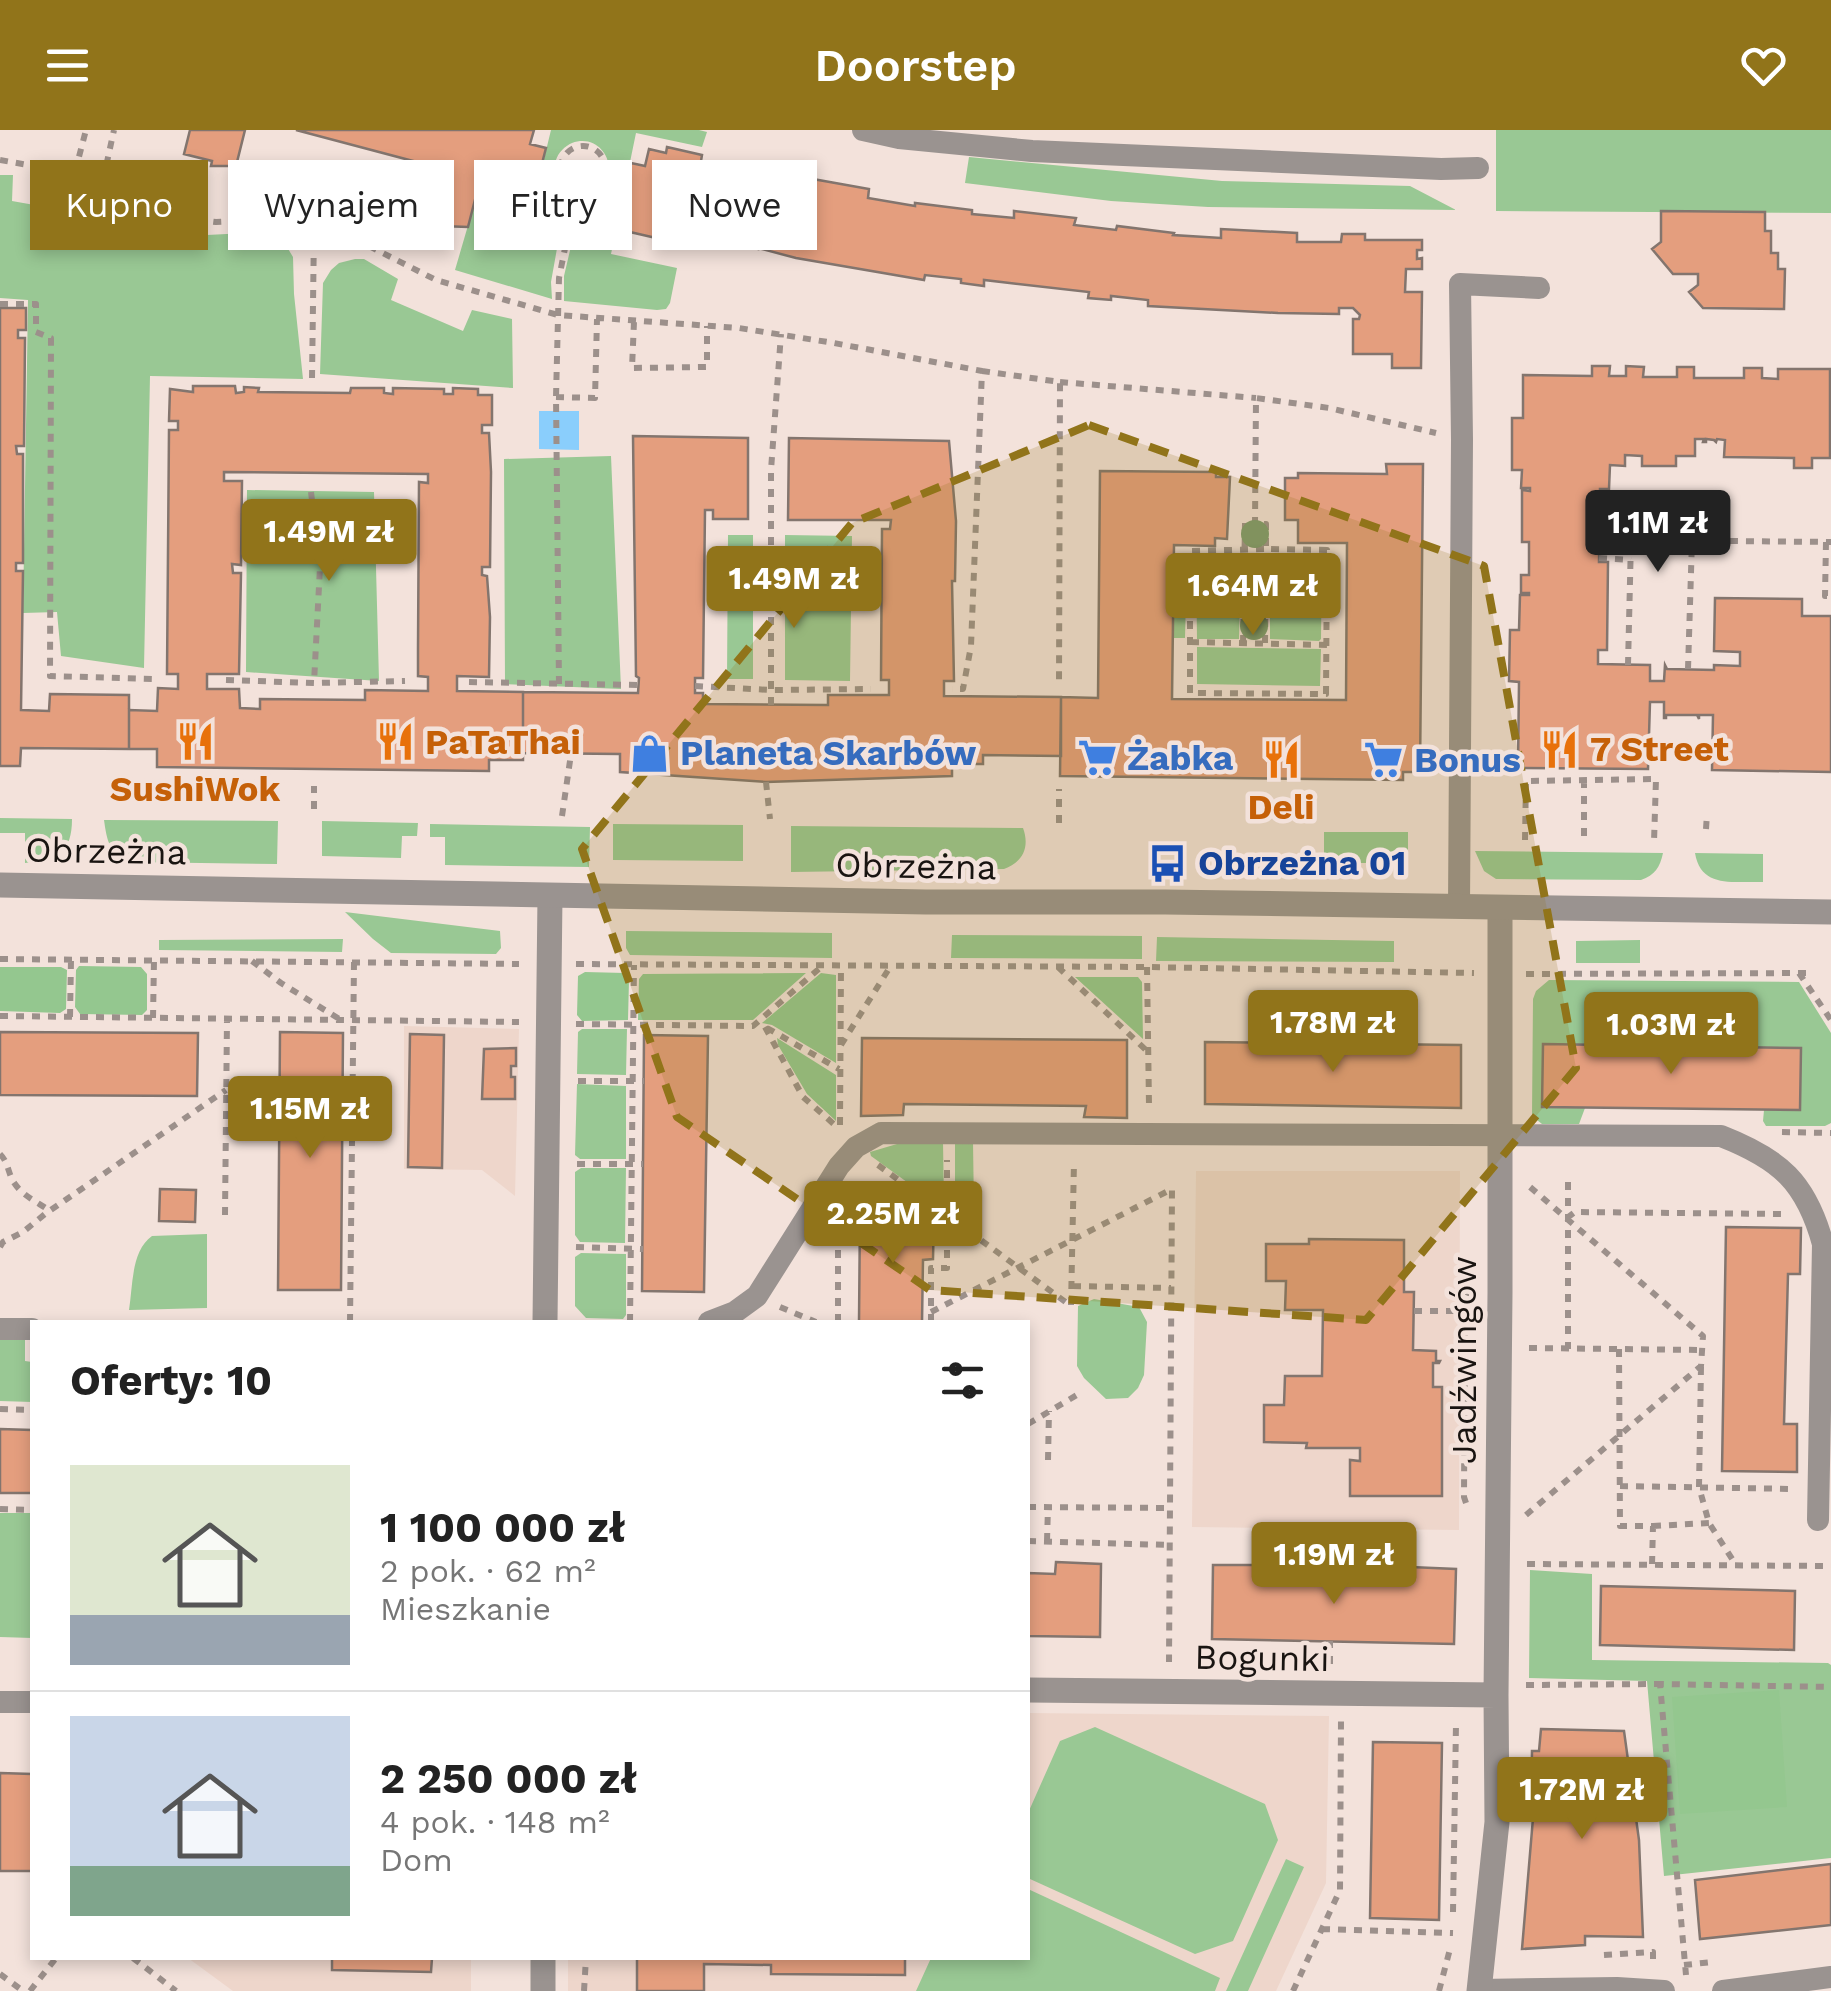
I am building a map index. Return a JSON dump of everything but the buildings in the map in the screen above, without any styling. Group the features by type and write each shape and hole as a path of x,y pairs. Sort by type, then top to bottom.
{"street":[{"name":"Obrzeżna","path":"0,885 1831,912"},
{"path":"545,1320 550,896"},
{"name":"Jadźwingów","path":"1479,1991 1498,1822 1500,908"},
{"name":"Bogunki","path":"1030,1690 1496,1695"},
{"path":"542,1991 543,1960"}],"lane":[{"path":"863,130 899,138 1032,151 1478,168"},
{"path":"1459,907 1460,284 1539,288"},
{"path":"715,1320 758,1296 839,1166 856,1147 880,1133 1721,1136 1772,1159 1804,1196 1815,1216 1822,1244 1818,1520"},
{"path":"0,1329 30,1329"},
{"path":"0,1702 30,1702"},
{"path":"1723,1991 1831,1977"},
{"path":"1479,1991 1664,1991"}],"path":[{"path":"78,160 86,130"},
{"path":"107,160 114,130"},
{"path":"572,148 593,148 605,165 602,179 591,188 577,189 565,180 560,167 562,160 572,148"},
{"path":"0,160 30,165"},
{"path":"312,378 314,250"},
{"path":"377,250 436,280 558,316 780,334 1060,382 1329,408 1462,440"},
{"path":"559,684 556,397 559,278 565,250"},
{"path":"0,304 36,304 36,332 51,338 50,676 156,679"},
{"path":"556,397 595,398 597,319"},
{"path":"634,322 632,368 707,367 707,326"},
{"path":"770,704 770,470 780,334"},
{"path":"952,689 964,688 971,646 982,371"},
{"path":"1059,684 1060,382"},
{"path":"1256,398 1256,524"},
{"path":"311,492 320,567 314,682"},
{"path":"1600,494 1631,494 1628,664"},
{"path":"1242,643 1245,523 1266,524 1266,644"},
{"path":"1631,540 1828,542 1825,596 1831,596"},
{"path":"1688,670 1692,540"},
{"path":"1266,549 1326,550 1326,694 1190,693 1190,551 1266,549"},
{"path":"1600,558 1631,560"},
{"path":"1244,604 1266,603"},
{"path":"1190,642 1327,645"},
{"path":"226,680 405,681"},
{"path":"469,682 638,685"},
{"path":"694,686 871,690"},
{"path":"562,816 571,754"},
{"path":"1526,840 1526,781 1656,778 1654,842"},
{"path":"1584,780 1584,841"},
{"path":"766,782 770,819"},
{"path":"314,786 314,809"},
{"path":"1059,790 1059,822"},
{"path":"1706,829 1707,814"},
{"path":"0,959 1479,973"},
{"path":"70,1017 71,960"},
{"path":"153,1018 154,960"},
{"path":"252,961 342,1020"},
{"path":"350,1320 354,962"},
{"path":"630,1320 634,964"},
{"path":"753,1026 822,966"},
{"path":"840,1046 891,966"},
{"path":"1058,967 1148,1052"},
{"path":"1147,967 1150,1134"},
{"path":"1800,973 1831,1020"},
{"path":"1520,974 1812,973"},
{"path":"0,1016 530,1022"},
{"path":"224,1215 227,1019"},
{"path":"572,1024 765,1026 840,1070"},
{"path":"765,1026 803,1097 868,1158 1071,1306 1074,1134"},
{"path":"572,1081 644,1081"},
{"path":"0,1246 226,1090"},
{"path":"1780,1132 1831,1133"},
{"path":"931,1320 931,1268 947,1268 947,1133"},
{"path":"0,1154 7,1162 12,1182 50,1211"},
{"path":"571,1164 643,1164"},
{"path":"1568,1182 1568,1349"},
{"path":"1528,1185 1703,1336 1699,1487 1709,1523 1737,1566"},
{"path":"931,1312 1172,1189 1169,1680"},
{"path":"1567,1218 1575,1212 1800,1214"},
{"path":"570,1247 642,1249"},
{"path":"1072,1286 1171,1288"},
{"path":"1414,1311 1464,1312"},
{"path":"1527,1348 1702,1350"},
{"path":"1619,1349 1620,1526 1709,1523"},
{"path":"1525,1516 1701,1366"},
{"path":"1030,1423 1082,1392"},
{"path":"0,1409 30,1410"},
{"path":"1048,1460 1049,1411"},
{"path":"1620,1486 1818,1489"},
{"path":"1047,1542 1048,1507"},
{"path":"1030,1508 1170,1508"},
{"path":"0,1509 30,1510"},
{"path":"1652,1565 1653,1526"},
{"path":"1030,1541 1170,1545"},
{"path":"1525,1564 1831,1566"},
{"path":"1524,1670 1524,1702"},
{"path":"1660,1684 1686,1978"},
{"path":"1524,1685 1831,1687"},
{"path":"1293,1991 1340,1890 1342,1693"},
{"path":"1454,1913 1456,1694"},
{"path":"1322,1929 1453,1933 1439,1991"},
{"path":"1601,1956 1653,1952 1654,1968"},
{"path":"0,1974 26,1991 54,1960"},
{"path":"136,1960 176,1991"},
{"path":"584,1991 586,1960"},
{"path":"1670,1966 1722,1961"}],"highlighted area":[{"path":"1089,425 1484,566 1576,1068 1366,1320 930,1290 677,1117 582,849 852,523"}],"shaded area":[{"path":"404,1026 519,1029 515,1196 482,1170 404,1169"},
{"path":"1196,1171 1460,1171 1459,1530 1192,1527"},
{"path":"1030,1713 1329,1716 1326,1883 1276,1991 568,1991 568,1960 1030,1960"},
{"path":"191,1960 471,1960 471,1991 233,1991"}],"green space":[{"path":"551,130 707,132 702,147 636,133 630,160 608,160 595,144 584,141 567,146 556,160 544,160"},
{"path":"1496,130 1831,130 1831,213 1496,211"},
{"path":"969,157 1222,181 1410,186 1456,210 1208,207 1111,201 965,183"},
{"path":"0,175 13,175 12,201 30,204 30,250 208,250 208,235 228,234 228,250 289,250 293,257 303,379 150,376 144,668 61,656 57,612 23,613 28,300 0,298"},
{"path":"474,205 474,250 557,250 552,299 455,270"},
{"path":"570,250 612,250 611,254 677,268 670,303 666,309 657,310 564,301"},
{"path":"364,259 398,279 391,300 463,331 472,310 512,319 513,388 320,374 323,283 339,263"},
{"path":"611,456 621,689 505,684 504,459"},
{"path":"247,490 374,492 379,681 246,672"},
{"path":"728,535 753,535 753,679 727,679"},
{"path":"785,535 852,536 850,681 785,680"},
{"path":"1174,555 1187,555 1185,638 1172,638"},
{"path":"1196,556 1241,556 1239,639 1197,639"},
{"path":"1270,556 1322,556 1319,641 1270,639"},
{"path":"1197,647 1321,649 1320,686 1197,684"},
{"path":"0,818 72,819 69,839 66,847 54,856 25,863 25,833 0,833"},
{"path":"104,820 278,821 277,864 128,862 110,845"},
{"path":"322,821 418,823 417,836 402,836 401,858 322,856"},
{"path":"430,824 590,827 589,867 445,865 445,837 430,837"},
{"path":"613,824 743,825 743,861 613,860"},
{"path":"791,826 1023,828 1026,841 1020,858 1004,869 791,872"},
{"path":"1324,832 1408,832 1408,863 1324,863"},
{"path":"1475,851 1663,853 1656,870 1641,880 1496,879 1484,871"},
{"path":"1695,853 1763,854 1763,882 1712,878 1698,865"},
{"path":"345,912 500,931 501,948 496,954 391,953"},
{"path":"626,931 832,933 832,958 630,955"},
{"path":"952,935 1142,936 1142,959 951,958"},
{"path":"1157,937 1394,941 1394,962 1156,961"},
{"path":"343,939 342,952 159,950 159,940"},
{"path":"1640,940 1640,963 1576,963 1576,941"},
{"path":"79,966 141,967 147,974 147,1010 142,1015 80,1014 75,1007"},
{"path":"0,967 67,970 66,1009 60,1013 0,1011"},
{"path":"585,972 625,973 629,980 628,1020 582,1021 577,1015 578,976"},
{"path":"806,973 753,1020 638,1020 639,979 643,974"},
{"path":"821,973 836,975 836,1063 762,1023"},
{"path":"1075,977 1138,977 1142,982 1143,1039"},
{"path":"1549,980 1799,982 1831,1033 1831,1123 1766,1126 1763,1121 1764,1110 1800,1110 1542,1107 1585,1108 1579,1124 1542,1124 1532,1116 1533,999"},
{"path":"627,1029 626,1075 577,1074 578,1032"},
{"path":"777,1038 836,1075 836,1121 807,1094"},
{"path":"577,1084 626,1086 626,1159 580,1159 575,1155"},
{"path":"943,1142 944,1203 940,1206 870,1152 897,1144"},
{"path":"973,1142 974,1209 955,1212 955,1143"},
{"path":"581,1168 626,1168 625,1243 580,1242 575,1235 575,1172"},
{"path":"207,1234 207,1308 129,1310 134,1269 145,1242 152,1236"},
{"path":"581,1253 626,1254 623,1319 586,1318 575,1306 575,1257"},
{"path":"1094,1299 1139,1307 1147,1322 1144,1375 1128,1398 1106,1399 1077,1366 1078,1306"},
{"path":"0,1337 25,1339 25,1361 30,1362 30,1402 0,1401"},
{"path":"0,1513 30,1513 30,1638 0,1637"},
{"path":"1530,1570 1592,1574 1592,1660 1831,1665 1831,1858 1664,1876 1647,1681 1529,1678"},
{"path":"1779,1690 1787,1807 1680,1814 1672,1697"},
{"path":"1095,1727 1265,1804 1278,1840 1233,1941 1195,1954 1030,1879 1030,1808 1060,1741"},
{"path":"1286,1859 1304,1867 1248,1991 1226,1991"},
{"path":"1030,1890 1220,1978 1215,1991 916,1991 930,1960 1030,1960"}],"water":[{"path":"539,411 579,411 579,450 539,449"}],"place":[{"name":"SushiWok","path":"195,742"},
{"name":"PaTaThai","path":"395,742"},
{"name":"7 Street","path":"1560,749"},
{"name":"Planeta Skarbów","path":"650,753"},
{"name":"Żabka","path":"1097,758"},
{"name":"Deli","path":"1281,760"},
{"name":"Bonus","path":"1384,760"},
{"name":"Obrzeżna 01","path":"1168,863"}]}
